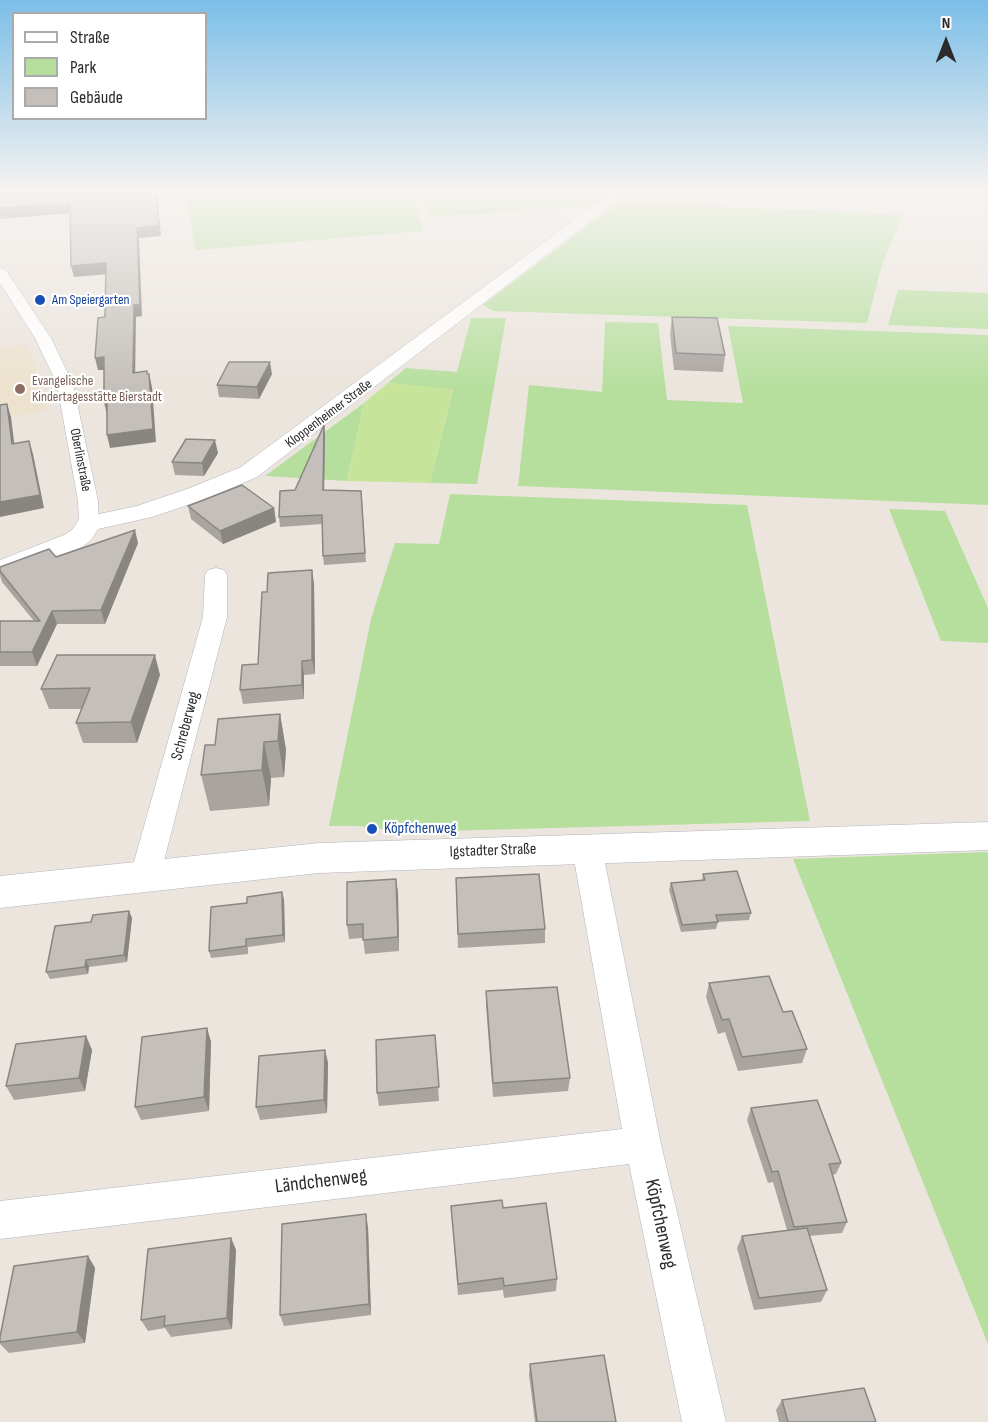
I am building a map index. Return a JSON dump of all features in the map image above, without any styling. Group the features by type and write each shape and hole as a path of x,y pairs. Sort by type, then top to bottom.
{"main road":[{"name":"Igstadter Straße","path":"0,892 319,858 988,836"}],"street":[{"name":"Kloppenheimer Straße","path":"89,523 143,512 199,493 256,468 537,255"},
{"name":"Oberlinstraße","path":"0,272 43,338 65,384 88,501 89,523"},
{"path":"0,569 73,541 82,535 89,523"},
{"name":"Schreberweg","path":"145,876 215,617 216,575"},
{"name":"Köpfchenweg","path":"587,848 643,1144 704,1422"},
{"name":"Ländchenweg","path":"0,1220 643,1144"}],"shaded area":[{"name":"Evangelische Kindertagesstätte Bierstadt","path":"26,344 35,366 46,411 0,418 0,349"}],"green space":[{"path":"549,255 886,255 867,323 493,311 483,305"},
{"path":"898,290 988,293 988,329 888,325"},
{"path":"471,318 506,318 477,484 430,483 453,390 388,383 406,368 457,372"},
{"path":"605,322 658,323 667,400 743,403 728,326 988,335 988,505 518,486 529,385 602,392"},
{"path":"388,383 453,389 430,483 347,481 364,403"},
{"path":"364,403 347,481 265,476"},
{"path":"450,494 747,505 810,821 407,832 358,826 329,826 371,619 395,543 439,544"},
{"path":"889,509 945,511 988,608 988,643 941,641"},
{"path":"988,852 988,1344 793,859"}],"building":[{"path":"71,255 138,255 140,305 134,305 133,373 147,371 149,374 153,429 107,435 104,357 95,358 98,318 105,317 106,263 71,266"},
{"path":"672,317 717,318 725,355 676,353"},
{"path":"229,362 270,362 257,387 217,385"},
{"path":"7,404 12,444 29,441 40,495 0,502 0,405"},
{"path":"324,425 323,490 361,491 365,553 323,556 322,515 279,517 280,491 295,490"},
{"path":"186,439 215,440 202,463 172,462"},
{"path":"242,485 274,508 220,531 188,506"},
{"path":"135,530 101,610 52,611 32,652 0,652 0,621 40,621 0,571 0,567 49,549 56,557"},
{"path":"312,570 312,660 302,661 302,685 240,690 242,665 258,664 262,592 267,592 268,573"},
{"path":"57,655 155,655 131,722 76,723 90,688 41,689"},
{"path":"280,714 278,741 264,742 262,770 201,775 205,745 215,745 218,719"},
{"path":"737,871 751,913 716,915 718,922 682,925 671,883 705,880 703,874"},
{"path":"539,874 545,929 458,934 456,878"},
{"path":"396,879 398,937 363,940 363,924 347,925 347,882"},
{"path":"282,892 283,935 246,939 246,946 209,951 211,907 247,903 247,897"},
{"path":"129,911 124,955 86,960 85,967 46,972 55,926 91,922 93,915"},
{"path":"769,976 783,1012 792,1011 807,1049 742,1057 729,1019 722,1020 709,983"},
{"path":"557,987 570,1078 493,1083 486,991"},
{"path":"207,1028 204,1097 135,1107 142,1037"},
{"path":"435,1035 439,1087 377,1093 376,1040"},
{"path":"86,1036 79,1078 6,1086 16,1044"},
{"path":"325,1050 324,1100 256,1107 259,1056"},
{"path":"817,1100 841,1163 829,1164 847,1222 794,1227 778,1171 772,1172 751,1108"},
{"path":"502,1200 503,1208 546,1203 557,1279 504,1286 503,1278 458,1284 451,1206"},
{"path":"366,1214 369,1304 280,1315 282,1224"},
{"path":"807,1228 827,1290 759,1298 742,1236"},
{"path":"231,1238 227,1318 164,1326 165,1316 141,1320 148,1249"},
{"path":"88,1256 77,1332 0,1342 14,1266"},
{"path":"604,1355 616,1422 537,1422 530,1364"},
{"path":"864,1388 876,1422 788,1422 782,1400"}],"place":[{"name":"Am Speiergarten","path":"40,300"},
{"name":"Evangelische Kindertagesstätte Bierstadt","path":"20,389"},
{"name":"Köpfchenweg","path":"372,829"}]}
